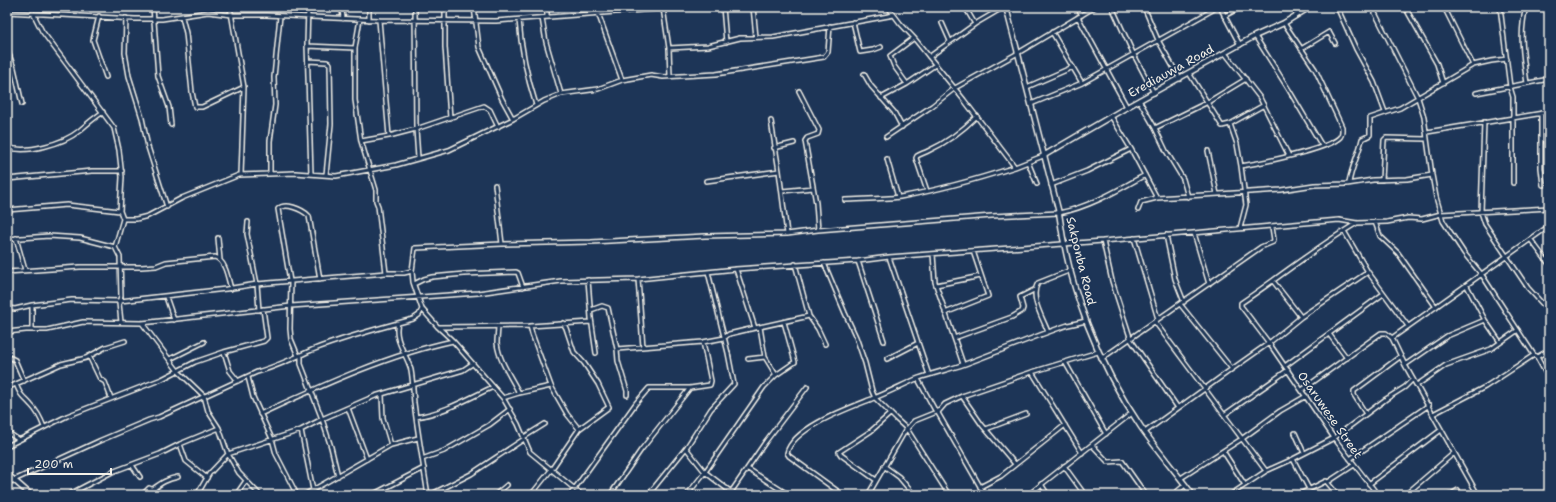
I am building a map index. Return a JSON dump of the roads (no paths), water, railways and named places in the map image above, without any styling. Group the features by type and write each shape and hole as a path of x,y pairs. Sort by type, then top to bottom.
{"main road":[{"name":"Sakponba Road","path":"1005,7 1059,213 1070,270 1086,321 1101,359 1132,413 1193,495"},
{"name":"Erediauwa Road","path":"1043,156 1139,100 1180,79 1255,36 1284,24 1310,7"},
{"path":"7,474 29,494"}],"street":[{"path":"25,7 28,12"},
{"path":"153,7 158,76 169,107 171,125"},
{"path":"230,7 244,88 241,175"},
{"path":"308,7 307,46 311,174"},
{"path":"342,7 343,19"},
{"path":"369,7 370,20"},
{"path":"415,7 416,129 418,158"},
{"path":"445,7 445,47 450,118"},
{"path":"474,7 474,20 479,47 502,99 513,119"},
{"path":"547,7 547,17"},
{"path":"599,7 598,13 622,80"},
{"path":"636,7 637,11"},
{"path":"7,12 155,19 182,17 208,12 232,15 370,20 496,21 682,7"},
{"path":"723,7 726,42"},
{"path":"753,7 756,37"},
{"path":"888,7 977,116 1015,167"},
{"path":"965,7 975,24"},
{"path":"928,57 975,24 1005,7"},
{"path":"1077,7 1106,70 1127,107"},
{"path":"886,137 932,106 954,88 1018,53 1095,7"},
{"path":"1112,7 1133,53 1154,93"},
{"path":"1144,7 1158,40 1180,79"},
{"path":"1031,104 1082,83 1133,53 1219,7 1240,45"},
{"path":"1224,16 1241,7"},
{"path":"1337,7 1356,49 1374,82 1385,112"},
{"path":"1378,7 1372,8 1418,98 1424,117 1427,132 1426,139 1436,197 1443,221 1449,233 1482,275 1536,356 1549,379"},
{"path":"1405,7 1437,64 1443,83"},
{"path":"1444,7 1472,65"},
{"path":"1500,7 1510,87 1513,97 1513,183"},
{"path":"1526,7 1522,24 1523,53 1527,83"},
{"path":"663,8 669,48 670,76"},
{"path":"32,12 42,30 114,128 122,171 120,211 123,219 115,247 120,257 120,322"},
{"path":"669,48 708,46 756,37 773,37 894,15"},
{"path":"99,16 93,40 106,77"},
{"path":"270,173 270,142 275,105 274,77 280,16"},
{"path":"182,17 186,33 195,107 202,107 244,88"},
{"path":"126,18 125,53 129,76 142,118 148,147 167,206"},
{"path":"542,18 546,42 561,94"},
{"path":"360,19 355,48 355,100 360,141 376,190 376,201 378,206 386,273"},
{"path":"379,20 389,136"},
{"path":"519,20 521,46 528,79 536,105"},
{"path":"853,22 860,52 881,47"},
{"path":"942,23 950,41"},
{"path":"1241,166 1289,156 1336,141 1341,137 1342,127 1316,69 1284,24"},
{"path":"123,219 136,219 148,216 201,190 241,175 270,173 336,176 369,170 449,150 498,127 536,105 561,94 598,89 622,80 651,75 670,76 716,74 824,57 828,52 830,26"},
{"path":"1052,32 1082,83"},
{"path":"1301,49 1329,32 1335,43"},
{"path":"1255,36 1322,146"},
{"path":"907,84 894,66 890,56 914,38"},
{"path":"307,46 355,48"},
{"path":"7,49 14,68 22,104"},
{"path":"1225,53 1246,79 1264,106 1289,156"},
{"path":"1349,184 1351,172 1362,138 1370,135 1370,118 1400,108 1472,65 1507,59"},
{"path":"308,61 327,62 330,64 331,124 326,175"},
{"path":"881,98 907,84 935,65"},
{"path":"1027,87 1073,67"},
{"path":"864,74 866,80 894,112 902,127"},
{"path":"1189,74 1222,126 1230,124 1264,106"},
{"path":"1155,128 1208,102 1246,79"},
{"path":"1476,93 1549,79"},
{"path":"799,91 818,130 818,134 805,140 818,230"},
{"path":"1139,100 1166,151 1183,179 1188,197"},
{"path":"360,141 416,129 484,106 490,110 498,127"},
{"path":"7,147 20,150 31,149 62,141 79,131 103,112"},
{"path":"1427,132 1549,112"},
{"path":"1542,114 1541,168 1543,185"},
{"path":"927,191 916,158 917,156 928,152 947,141 977,116"},
{"path":"1112,116 1132,149 1157,198"},
{"path":"771,121 787,234"},
{"path":"1484,122 1481,212 1485,224 1528,288 1549,311"},
{"path":"1230,124 1237,144 1241,166 1245,211 1240,228"},
{"path":"1382,180 1384,140 1386,138 1426,139"},
{"path":"774,148 794,143"},
{"path":"1051,185 1087,171 1132,149"},
{"path":"1208,151 1217,194"},
{"path":"845,200 898,197 927,191 987,176 1043,156"},
{"path":"887,159 898,197"},
{"path":"1028,162 1037,184"},
{"path":"7,179 92,171 122,171"},
{"path":"706,181 779,171"},
{"path":"582,495 530,452 510,409 503,398 453,341 422,309 414,284 412,271 414,251 418,247 787,234 818,230 992,216 1059,213 1095,201 1145,174"},
{"path":"1138,210 1141,202 1157,198 1281,190 1314,185 1349,184 1407,179 1432,175"},
{"path":"495,185 502,244"},
{"path":"782,191 813,188"},
{"path":"7,210 67,205 120,211"},
{"path":"320,279 309,216 300,210 287,206 281,206 278,209 291,281 290,329 292,339 300,356 301,364 310,390 322,419 338,476"},
{"path":"7,332 47,330 83,322 142,323 291,306 478,293 561,281 638,279 736,269 858,261 889,257 1103,241 1339,220 1357,223 1375,222 1408,218 1422,219 1441,214 1549,208"},
{"path":"248,222 246,234 257,284 259,310"},
{"path":"1375,222 1382,238 1398,254 1436,307"},
{"path":"1301,317 1274,281 1308,254 1357,223"},
{"path":"1392,338 1467,286 1549,226"},
{"path":"1101,359 1131,340 1158,319 1261,247 1274,242 1272,227"},
{"path":"1344,231 1368,272 1408,326"},
{"path":"1194,233 1209,284"},
{"path":"1166,235 1176,279 1184,302"},
{"path":"7,239 49,236 80,238 115,247"},
{"path":"16,238 25,270"},
{"path":"218,238 220,260 223,264 231,289"},
{"path":"1134,238 1158,319"},
{"path":"1531,240 1549,264"},
{"path":"1103,241 1112,281 1131,340 1178,408"},
{"path":"945,314 988,296 973,251"},
{"path":"933,254 936,285 963,364"},
{"path":"7,272 80,267 156,266 166,262 211,257 218,258 220,260"},
{"path":"889,257 929,375"},
{"path":"858,261 884,341"},
{"path":"824,263 866,363 872,391 890,414 908,429 949,495"},
{"path":"796,264 809,316 818,329 825,344"},
{"path":"736,269 755,328"},
{"path":"954,338 1012,317 1022,311 1023,308 1020,297 1034,290 1038,283 1070,270"},
{"path":"7,308 15,309 32,305 72,300 120,301 166,297 231,289 257,284 386,273 404,274 412,271"},
{"path":"414,284 432,277 516,272 518,273 524,287"},
{"path":"648,495 686,448 711,409 734,384 708,272"},
{"path":"1145,432 1232,368 1269,344 1301,317 1368,272"},
{"path":"936,285 981,276"},
{"path":"638,279 643,347"},
{"path":"588,280 591,322 596,353"},
{"name":"Osaruwese Street","path":"1274,281 1240,305 1288,370 1334,438 1378,495"},
{"path":"1467,286 1500,342"},
{"path":"1034,290 1035,299 1048,332"},
{"path":"1285,366 1383,294"},
{"path":"166,297 174,320"},
{"path":"1180,304 1232,368"},
{"path":"32,305 32,330"},
{"path":"591,310 602,306 608,308 617,349 618,361 627,395"},
{"path":"7,447 67,416 162,379 195,362 265,340 266,334 263,309"},
{"path":"419,315 422,309"},
{"path":"7,484 99,441 159,417 248,377 347,337 426,314"},
{"path":"617,349 703,342 724,338 729,334 809,316"},
{"path":"1405,365 1447,336 1486,320"},
{"path":"843,495 789,456 787,453 788,450 798,436 820,421 851,406 876,398 918,379 1068,325 1086,321"},
{"path":"438,326 530,326 591,322"},
{"path":"687,495 705,472 764,387 776,375 795,362 784,322"},
{"path":"1154,322 1243,438 1266,471"},
{"path":"142,323 150,336 170,359 178,371 204,396 208,411 219,428 228,454 238,474 260,495"},
{"path":"398,323 396,330 404,354 410,366 418,438 429,495 471,474 545,424"},
{"path":"531,495 551,470 579,429 609,407 598,384 574,352 563,323"},
{"path":"566,328 568,324"},
{"path":"445,333 446,326"},
{"path":"498,326 497,343 501,358 505,369 519,393"},
{"path":"530,326 551,386 567,414 579,429"},
{"path":"760,327 765,357 776,375"},
{"path":"1417,385 1446,365 1484,352 1518,330"},
{"path":"1302,390 1381,333 1386,333 1392,338 1440,430 1478,495"},
{"path":"1329,334 1346,358"},
{"path":"7,388 61,364 89,356 106,347 125,341"},
{"path":"260,414 310,390 404,354 453,341"},
{"path":"170,359 204,342"},
{"path":"570,495 636,403 649,388 690,388 707,386 711,383 703,342"},
{"path":"887,358 918,343"},
{"path":"1433,414 1485,387 1536,356 1549,350"},
{"path":"224,352 230,370 238,382"},
{"path":"868,495 884,466 914,421 937,411 945,404 962,396 1032,372 1098,352"},
{"path":"89,356 100,379 105,382 111,398"},
{"path":"1366,414 1354,395 1354,391 1401,356"},
{"path":"7,358 9,357 15,360 24,381"},
{"path":"748,359 765,357"},
{"path":"1066,362 1106,434"},
{"path":"197,495 207,478 228,454 301,430 348,408 382,395 463,370 472,364"},
{"path":"1224,415 1288,370"},
{"path":"1032,372 1082,453"},
{"path":"248,377 253,397 272,439 276,454 297,495"},
{"path":"918,379 985,495"},
{"path":"1230,495 1266,471 1334,438 1405,387 1413,379"},
{"path":"16,384 20,395 32,405 44,427"},
{"path":"503,398 551,386"},
{"path":"416,416 431,414 446,409 493,387"},
{"path":"730,493 766,441 807,387"},
{"path":"610,495 641,450 690,388"},
{"path":"382,395 383,418 391,445"},
{"path":"962,396 982,425 1015,464"},
{"path":"1180,478 1243,438 1280,411 1306,396"},
{"path":"1350,459 1428,405"},
{"path":"348,408 367,459"},
{"path":"422,459 444,451 489,425 510,409"},
{"path":"1028,495 1132,413"},
{"path":"876,480 839,452 871,431 890,414"},
{"path":"986,429 1026,414"},
{"path":"980,487 1001,476 1065,425"},
{"path":"989,432 990,427"},
{"path":"68,495 112,472 160,454 219,428"},
{"path":"301,430 313,490"},
{"path":"1369,484 1440,430"},
{"path":"7,432 19,440"},
{"path":"1295,433 1304,453"},
{"path":"304,495 391,445 418,438"},
{"path":"180,444 186,461 207,478"},
{"path":"1092,445 1108,462 1122,461 1146,495"},
{"path":"686,448 705,472 730,493 735,495"},
{"path":"1223,451 1245,485"},
{"path":"1405,495 1454,453"},
{"path":"1293,459 1309,489"},
{"path":"132,465 140,477"},
{"path":"1298,495 1323,481 1328,482 1354,465"},
{"path":"884,466 899,477 914,495"},
{"path":"1064,466 1085,495"},
{"path":"372,495 424,468"},
{"path":"748,469 789,495"},
{"path":"153,489 170,478 178,477"},
{"path":"236,495 245,482"},
{"path":"1328,482 1338,495"},
{"path":"1041,484 1048,495"},
{"path":"1173,495 1185,485"},
{"path":"494,495 507,486"},
{"path":"142,495 149,488 166,495"},
{"path":"1450,495 1458,490"}]}
